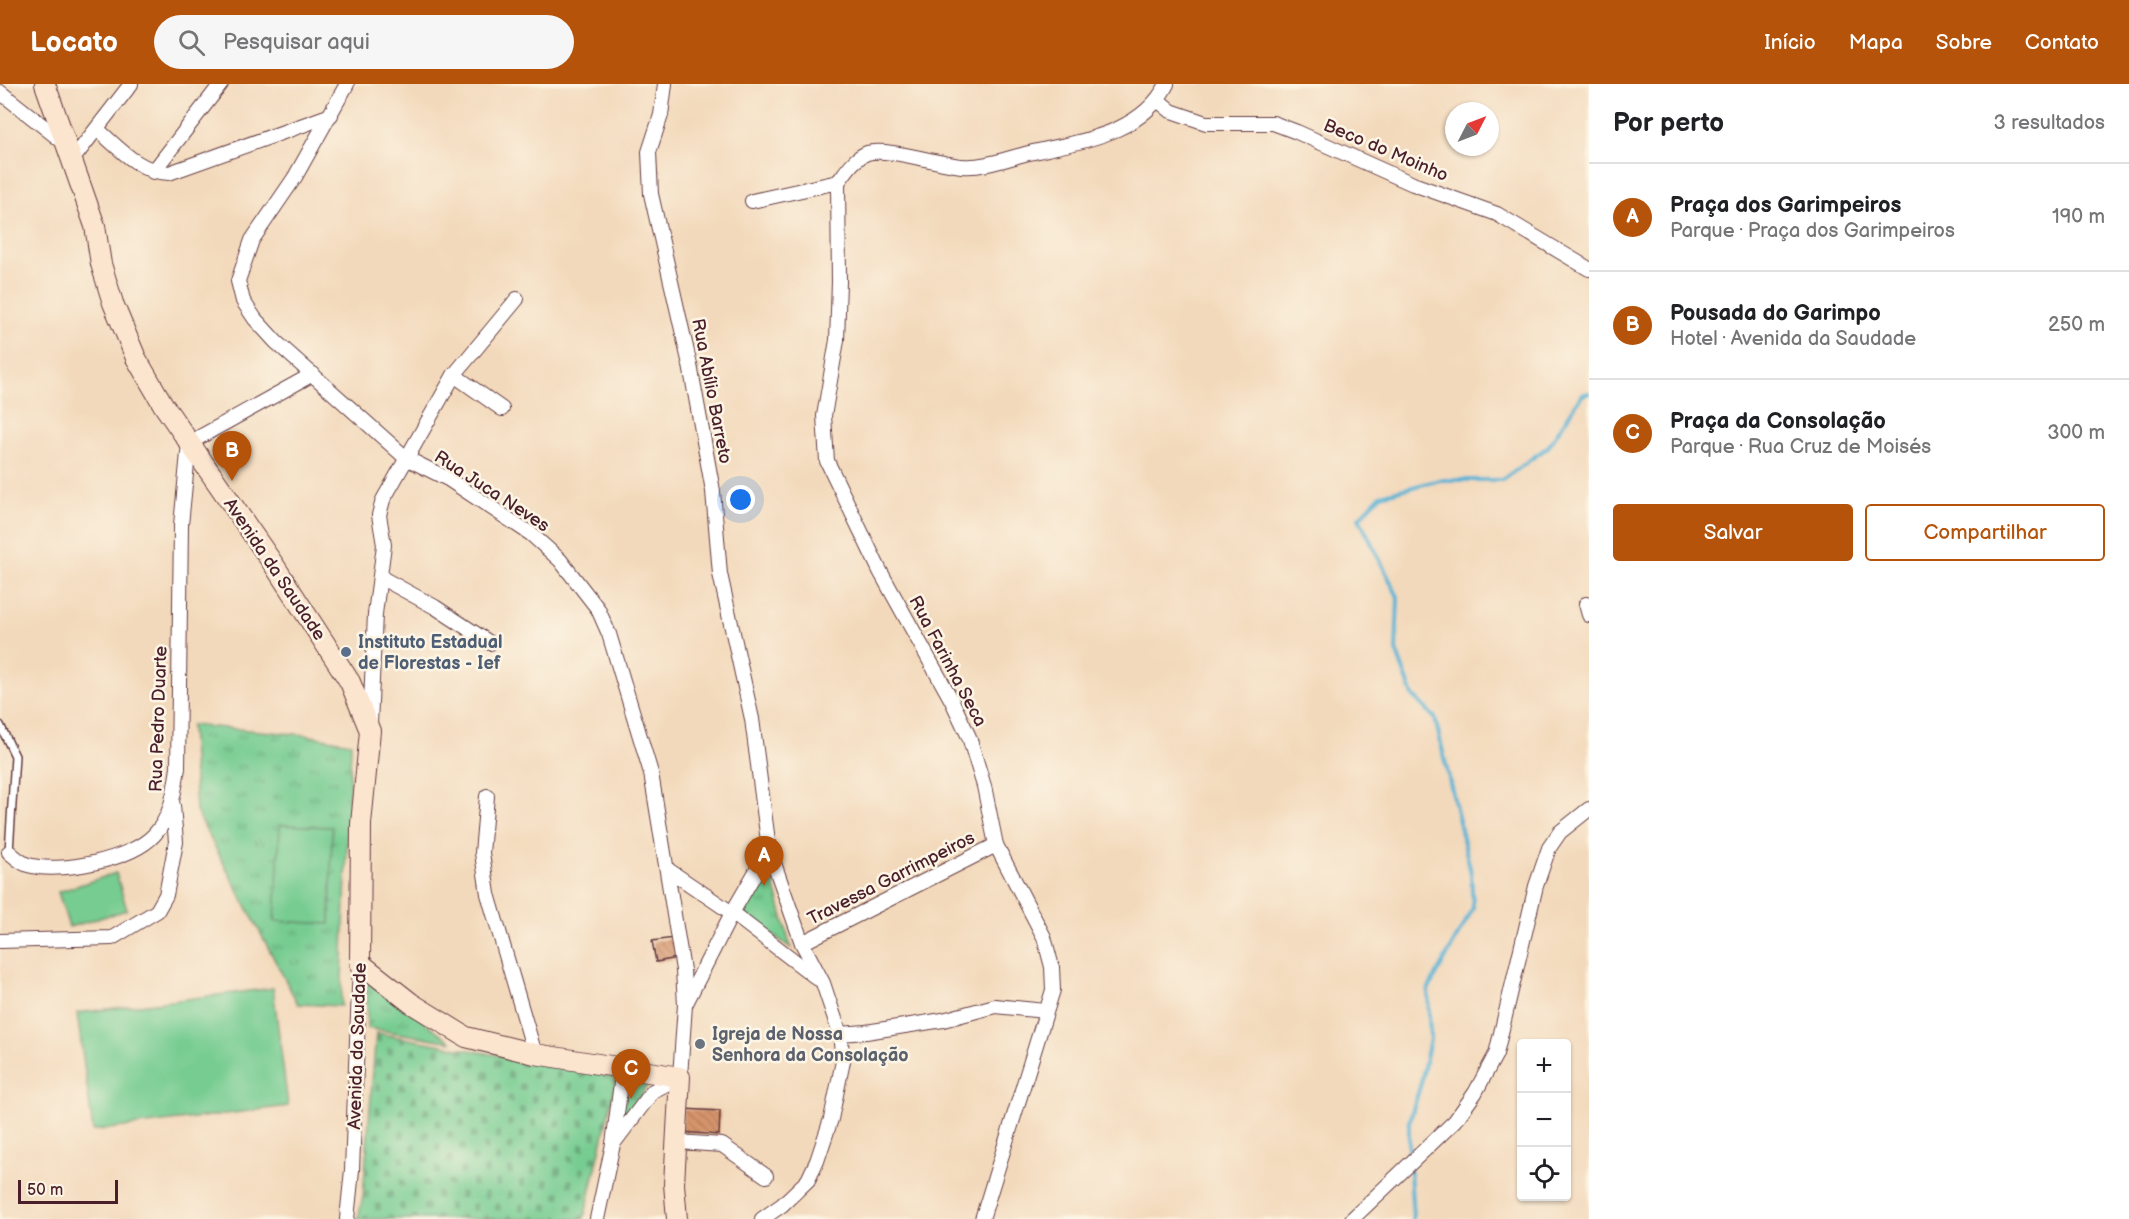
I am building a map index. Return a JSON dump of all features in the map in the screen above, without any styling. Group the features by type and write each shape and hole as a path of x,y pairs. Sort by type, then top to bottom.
{"street":[{"name":"Avenida da Saudade","path":"45,84 95,226 101,264 136,358 189,443 274,565 350,682 370,731 361,825 360,963 353,1158 347,1219"},
{"path":"0,92 71,153 97,129 132,84"},
{"path":"153,172 220,84"},
{"name":"Rua Juca Neves","path":"347,84 295,177 252,240 238,281 243,301 255,319 276,342 406,458 448,479 531,534 560,560 598,609 609,634 651,773 680,948 685,1005"},
{"name":"Rua Abílio Barreto","path":"665,84 661,115 649,152 651,194 690,365 705,445 713,491 720,574 752,719 768,849 802,943 823,983 840,1034 843,1061 831,1119 808,1180 782,1205 762,1219"},
{"path":"752,201 838,182 851,164 867,153 887,153 974,167 1108,134 1128,125 1158,101 1167,84"},
{"name":"Beco do Moinho","path":"1158,101 1171,111 1206,123 1273,123 1297,132 1413,184 1497,214 1589,269"},
{"path":"97,129 134,161 153,172 169,173 331,115"},
{"name":"Rua Farinha Seca","path":"838,182 839,294 837,340 824,416 827,461 880,571 951,699 969,737 984,786 996,845 1044,937 1052,967 1053,990 982,1219"},
{"path":"370,731 372,652 384,545 379,515 383,500 454,375 517,299"},
{"path":"189,443 313,374"},
{"path":"454,375 502,410"},
{"name":"Rua Pedro Duarte","path":"9,852 25,865 49,869 129,853 153,836 173,806 178,768 181,525 189,443"},
{"path":"380,577 435,607 490,643"},
{"path":"487,796 482,853 488,894 535,1053"},
{"path":"0,941 112,938 157,911 166,896 176,842 173,806"},
{"path":"1352,1219 1455,1122 1496,1054 1536,886 1549,848 1560,832 1589,809"},
{"name":"Travessa Garrimpeiros","path":"802,943 996,845"},
{"path":"677,1219 675,1184 685,1005 768,849"},
{"path":"667,869 732,913 823,983"},
{"path":"360,963 411,1003 466,1037 535,1053 680,1077"},
{"path":"840,1034 942,1020 995,1006 1045,1011"},
{"path":"597,1219 613,1144 623,1068"},
{"path":"613,1144 653,1091 680,1077"},
{"path":"678,1142 722,1145 766,1176"}],"lane":[{"path":"0,725 15,756 9,852"}],"green space":[{"path":"191,725 306,735 351,743 341,1006 298,1004 196,811"},
{"path":"280,825 332,827 330,924 275,921"},
{"path":"768,861 791,948 739,911"},
{"path":"116,873 127,910 69,927 58,892"},
{"path":"367,980 452,1042 367,1028"},
{"path":"273,988 288,1106 93,1131 77,1013"},
{"path":"376,1033 617,1077 584,1219 358,1219 363,1196"},
{"path":"627,1081 642,1081 648,1084 624,1123 619,1115"}],"building":[{"path":"674,938 677,958 656,962 652,941"},
{"path":"683,1109 720,1111 719,1135 682,1132"}],"waterway":[{"path":"1409,1160 1409,1123 1421,1083 1430,1039 1428,990 1473,908 1471,873 1435,718 1413,696 1396,650 1398,597 1359,518 1381,495 1440,480 1502,480 1548,447 1582,395 1589,393"},
{"path":"1410,1171 1413,1219"}],"place":[{"name":"Pousada do Garimpo","path":"232,481"},
{"name":"Instituto Estadual de Florestas - Ief","path":"346,652"},
{"name":"Praça dos Garimpeiros","path":"764,886"},
{"name":"Igreja de Nossa Senhora da Consolação","path":"700,1044"},
{"name":"Praça da Consolação","path":"631,1099"}]}
